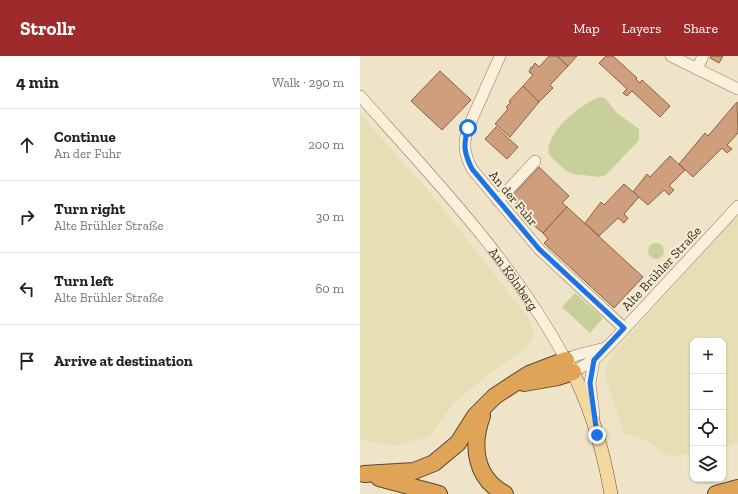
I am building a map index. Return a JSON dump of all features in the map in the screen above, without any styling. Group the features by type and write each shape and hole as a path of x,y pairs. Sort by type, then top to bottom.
{"highway":[{"path":"362,473 414,471 434,463 458,443 475,416 495,396 529,374 569,366"},
{"path":"485,405 478,427 475,449 484,474 494,487 505,494"},
{"path":"362,473 439,494"},
{"path":"716,494 738,488"}],"main road":[{"name":"Am Kölnberg","path":"569,366 597,435 611,494"}],"street":[{"name":"An der Fuhr","path":"500,56 464,140 465,154 472,169 539,249 624,328"},
{"path":"671,56 738,89"},
{"path":"697,69 703,56"},
{"name":"Am Kölnberg","path":"360,96 466,216 528,297 549,329 569,366"},
{"path":"498,201 535,161"},
{"name":"Alte Brühler Straße","path":"597,435 590,383 594,360 738,206"},
{"path":"569,366 577,355 604,348"},
{"name":"Alte Brühler Straße","path":"569,366 594,360"}],"shaded area":[{"path":"360,114 432,195 527,316 535,335 525,349 491,372 453,404 430,436 395,446 360,440"},
{"path":"738,215 738,443 726,446 726,338 690,338 690,453 674,456 666,455 647,441 624,433 604,373 613,353"}],"green space":[{"path":"599,97 605,98 617,113 639,129 639,140 606,175 600,177 573,174 566,171 549,155 549,146 552,138 565,120 583,106"},
{"path":"656,243 663,248 664,251 659,258 656,259 649,254 648,251 653,244"},
{"path":"575,293 603,318 590,333 562,307"}],"building":[{"path":"549,56 557,56 568,66 550,85 553,88 539,102 523,86 533,75 529,72 531,67 532,68 535,63 539,67"},
{"path":"557,56 577,56 568,66"},
{"path":"606,56 613,56 637,78 636,79 640,83 642,80 670,106 660,117 632,91 627,96 623,93 627,89 599,63"},
{"path":"711,56 723,56 719,63 710,58"},
{"path":"440,71 471,100 442,130 411,101"},
{"path":"523,86 539,102 510,137 495,124 508,109 506,107 511,102 509,101"},
{"path":"737,102 738,133 727,145 732,149 727,153 722,148 693,177 679,164 705,133 708,136"},
{"path":"496,127 518,147 507,159 485,139"},
{"path":"670,156 685,170 669,186 674,190 669,195 664,190 648,205 633,192 647,174 650,177"},
{"path":"539,167 569,196 562,203 567,207 543,233 527,220 530,217 510,198"},
{"path":"624,184 639,197 624,214 628,218 624,223 618,218 599,236 585,223 601,202 604,205"},
{"path":"567,207 643,277 614,308 544,243 548,239 543,233"}],"route":[{"path":"468,128 464,140 465,154 472,169 539,249 624,328 594,360 590,374 597,435"}]}
